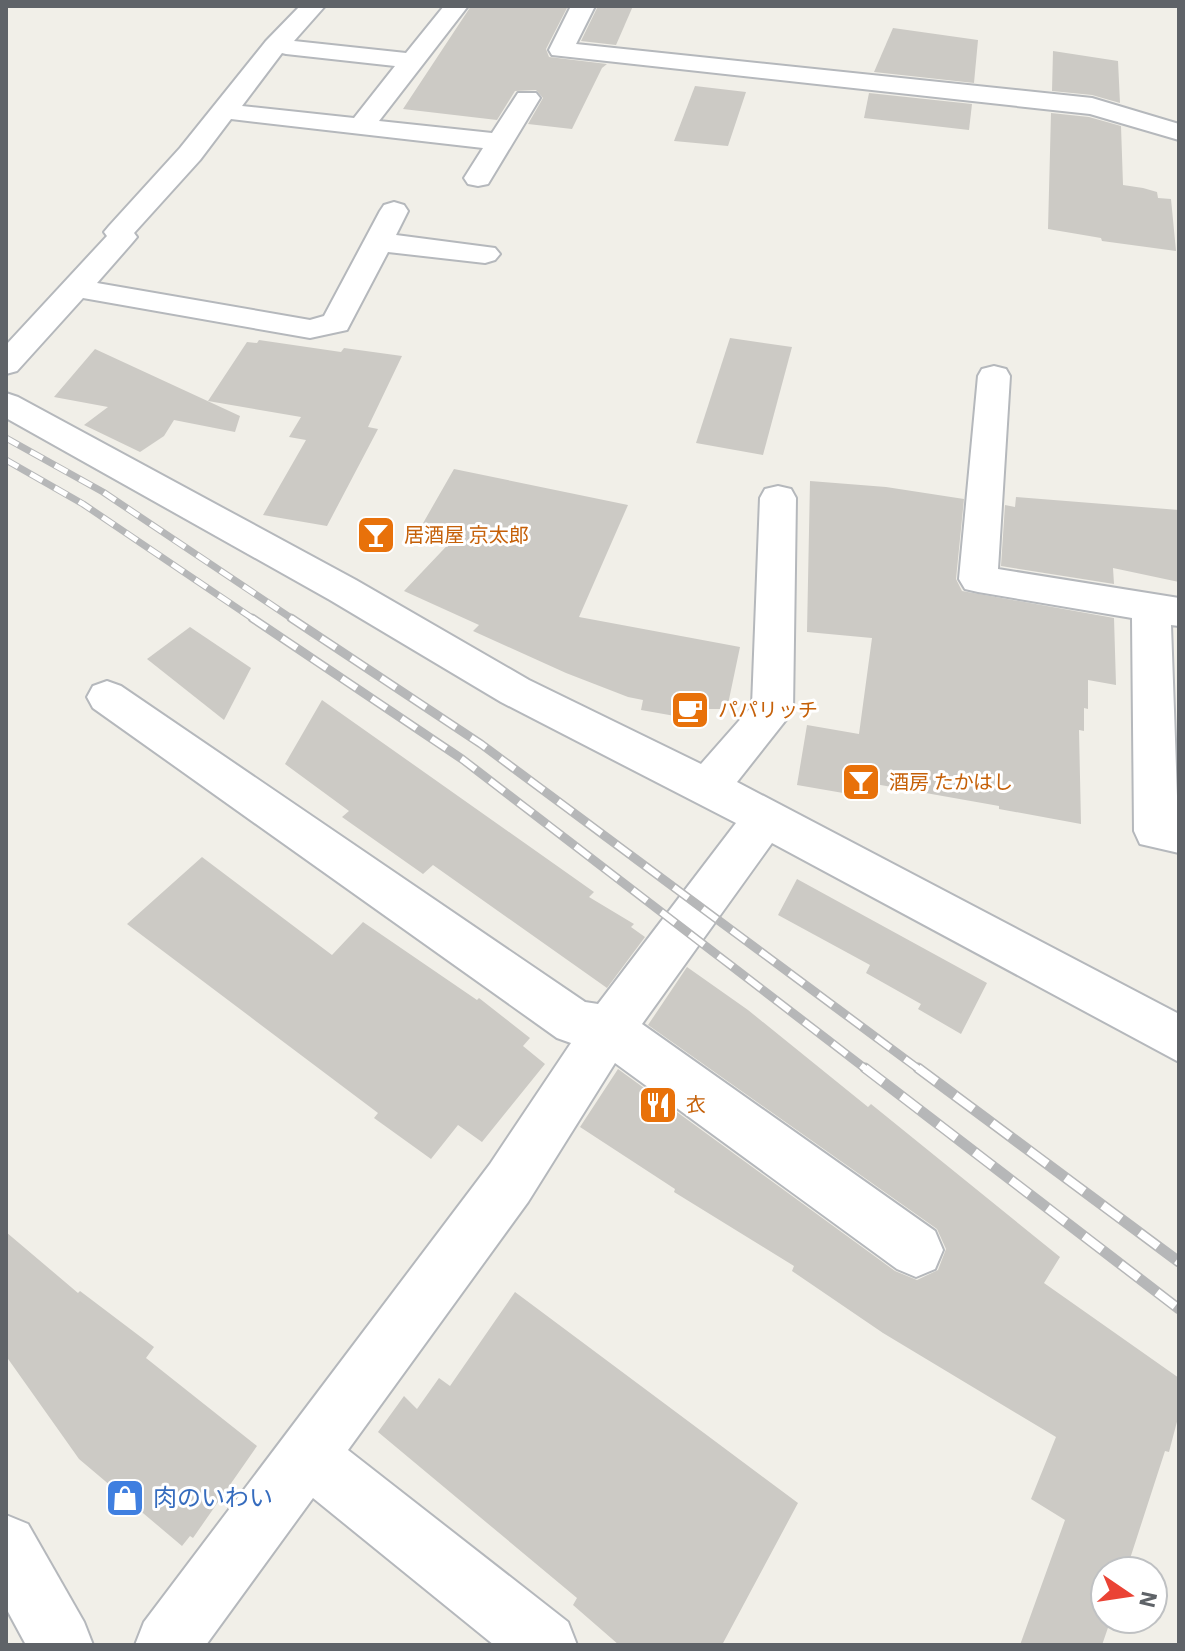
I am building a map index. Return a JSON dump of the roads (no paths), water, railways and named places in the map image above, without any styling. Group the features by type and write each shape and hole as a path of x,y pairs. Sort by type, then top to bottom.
{"street":[{"path":"6,364 122,237 119,232 190,154 275,46 313,6"},
{"path":"583,6 561,50 1092,106 1179,132"},
{"path":"361,126 451,7"},
{"path":"286,47 413,61"},
{"path":"478,178 527,98"},
{"path":"238,113 500,142"},
{"path":"76,288 310,329 336,323 394,211"},
{"path":"378,242 485,254"},
{"path":"994,376 978,579 1165,610 1156,831 1179,835"},
{"path":"14,418 343,590 515,691 707,787 1179,1039"},
{"path":"707,787 772,711 778,498"},
{"path":"107,697 574,1022 609,1029 916,1250"},
{"path":"167,1645 509,1183 609,1029 765,818"},
{"path":"308,1456 545,1645"},
{"path":"11,1573 61,1645"}],"railway":[{"path":"6,438 103,492 292,619"},
{"path":"6,460 83,504 255,620"},
{"path":"252,618 462,759 867,1070"},
{"path":"292,619 481,744 920,1070"},
{"path":"865,1068 1179,1309"},
{"path":"918,1068 1179,1262"}],"place":[{"name":"居酒屋 京太郎","path":"376,535"},
{"name":"パパリッチ","path":"690,710"},
{"name":"酒房 たかはし","path":"861,782"},
{"name":"衣","path":"658,1105"},
{"name":"肉のいわい","path":"125,1498"}]}
